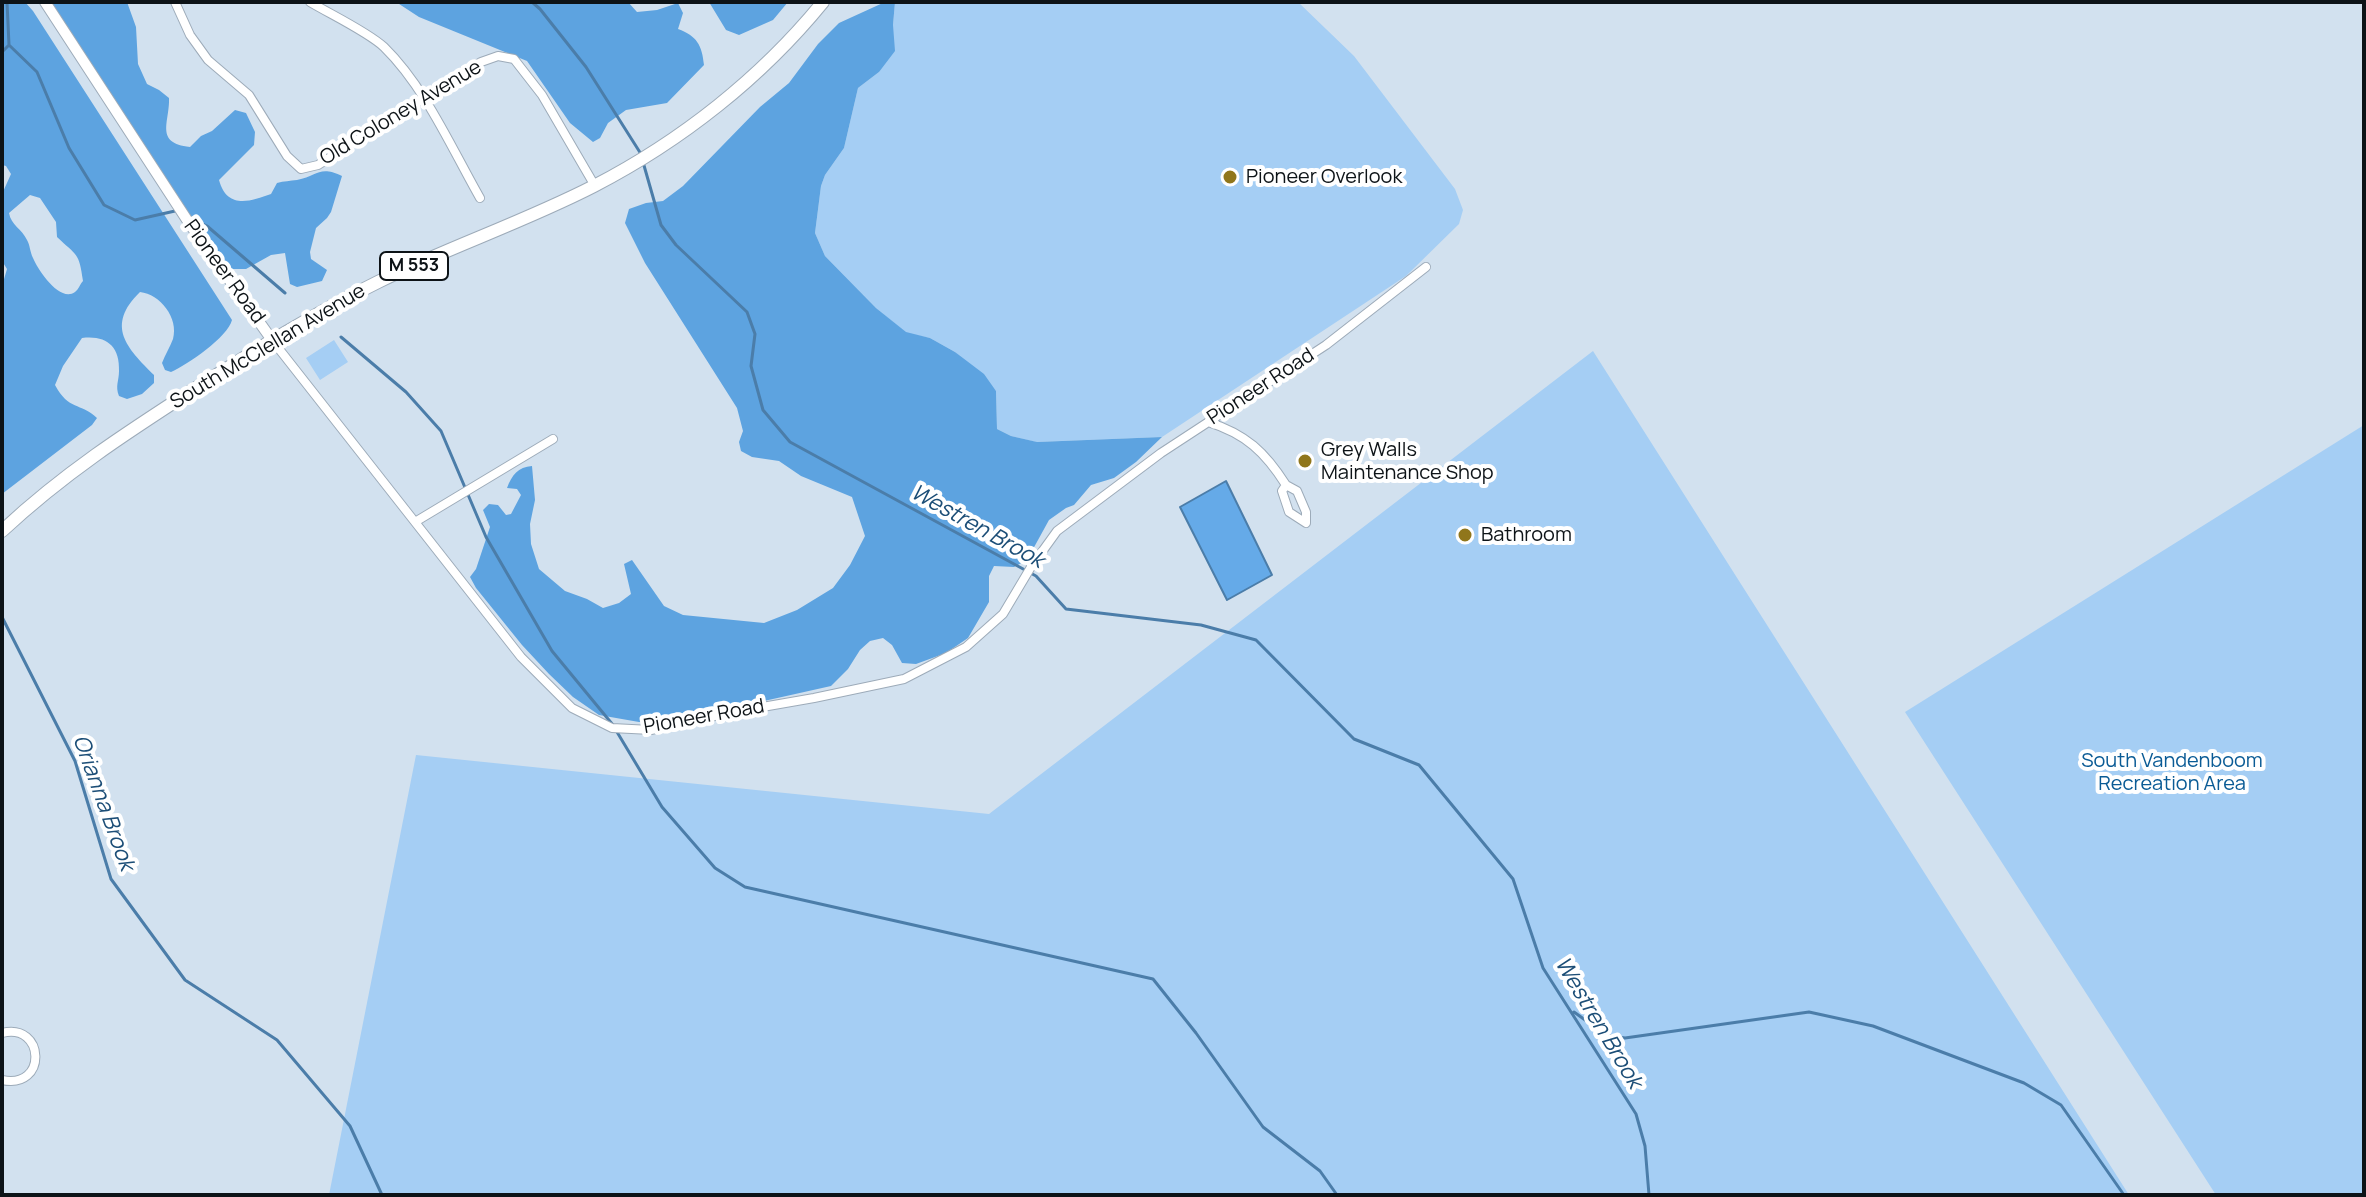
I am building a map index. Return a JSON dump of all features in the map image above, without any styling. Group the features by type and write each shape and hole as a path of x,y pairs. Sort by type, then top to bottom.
{"main road":[{"name":"South McClellan Avenue","path":"2,531 39,497 109,444 272,340 381,280 595,186 692,126 744,84 823,2"}],"street":[{"name":"Pioneer Road","path":"45,2 189,223 272,340 521,657 572,708 612,728 651,730 904,679 966,647 1003,614 1057,531 1161,453 1326,345 1426,267"},
{"name":"Old Coloney Avenue","path":"175,2 190,35 208,60 249,95 287,156 301,169 318,165 481,62 498,56 514,59 542,95 595,186"},
{"path":"310,2 381,45 404,70 480,198"},
{"path":"1208,422 1248,440 1270,460 1286,485"},
{"path":"415,522 553,439"},
{"path":"2,1033 15,1031 22,1034 34,1046 36,1062 27,1076 12,1082 2,1080"}],"green space":[{"path":"895,2 1298,2 1354,56 1455,189 1463,210 1459,224 1406,276 1162,437 1036,442 1011,436 997,429 996,391 955,352 930,338 906,333 876,308 825,256 815,233 821,186 844,148 858,88 879,72 893,25"},
{"path":"334,340 348,362 320,380 306,358"},
{"path":"1593,351 2129,1195 329,1195 416,755 989,814"},
{"name":"South Vandenboom Recreation Area","path":"2364,425 2364,1195 2216,1195 1905,712"}],"shaded area":[{"path":"2,2 25,2 232,320 215,342 171,372 165,370 162,363 173,339 170,315 161,302 140,292 129,304 122,326 128,346 154,375 154,383 142,394 127,399 119,396 119,362 114,349 98,338 82,338 63,366 55,385 70,403 97,418 2,494 2,286 7,269 2,261 2,194 11,174 2,165","holes":["30,195 40,198 56,222 57,237 76,255 80,265 83,281 76,291 69,294 56,289 45,277 33,258 25,236 10,217 9,213"]},
{"path":"50,2 127,2 136,27 138,64 147,84 169,98 166,130 172,141 179,145 190,147 235,110 246,113 255,132 254,145 219,180 227,196 247,201 271,194 277,183 323,171 342,176 331,212 316,228 310,252 311,259 327,270 322,281 297,287 290,284 285,253 271,255 246,269 231,269 203,235"},
{"path":"396,2 628,2 637,12 678,3 683,13 678,29 697,42 704,65 667,103 626,110 608,123 600,138 593,142 570,123 527,61 419,17"},
{"path":"709,2 788,2 773,20 739,35 726,30"},
{"path":"885,2 895,2 895,51 879,72 858,88 844,148 821,186 815,233 825,256 876,308 906,332 930,338 984,374 996,391 997,429 1037,442 1162,437 1136,462 1114,478 1091,485 1074,505 1049,520 1027,560 1014,567 994,566 989,576 989,602 968,638 946,653 916,664 902,663 892,645 883,638 870,641 860,650 848,669 831,686 679,720 639,722 599,715 573,697 549,674 476,588 470,577 476,569 490,527 483,510 489,504 498,505 506,515 511,514 521,495 517,489 507,488 509,483 519,470 532,466 535,500 530,524 531,544 539,569 565,591 603,608 619,603 631,594 624,564 632,560 664,606 683,615 764,623 797,610 833,588 850,565 865,536 852,497 801,476 779,461 752,457 741,451 739,442 743,431 737,408 645,263 625,223 629,209 663,201 683,186 760,107 789,83 818,44 839,23"},
{"path":"1226,481 1272,575 1227,600 1180,507"}],"waterway":[{"name":"Orianna Brook","path":"2,52 9,45 7,2"},
{"name":"Westren Brook","path":"532,2 586,67 641,154"},
{"path":"9,45 37,72 69,148 104,205 135,220 175,211"},
{"name":"Westren Brook","path":"643,162 661,225 676,245 747,312 755,334 751,366 763,410 790,442 1036,576 1066,609 1201,625 1256,640 1354,739 1419,765 1513,879 1543,968 1636,1114 1645,1146 1649,1195"},
{"path":"196,221 207,226 285,293"},
{"path":"341,337 406,392 441,431 486,537 552,651 613,725"},
{"name":"Orianna Brook","path":"2,617 75,761 111,879 185,980 277,1040 350,1126 382,1195"},
{"path":"617,732 662,807 715,868 745,887 1153,979 1263,1127 1320,1171 1337,1195"},
{"path":"1574,1012 1606,1035 1625,1038 1809,1012 1873,1026 2024,1083 2061,1105 2124,1195"}],"place":[{"name":"Pioneer Overlook","path":"1230,177"},
{"name":"Grey Walls Maintenance Shop","path":"1305,461"},
{"name":"Bathroom","path":"1465,535"}]}
